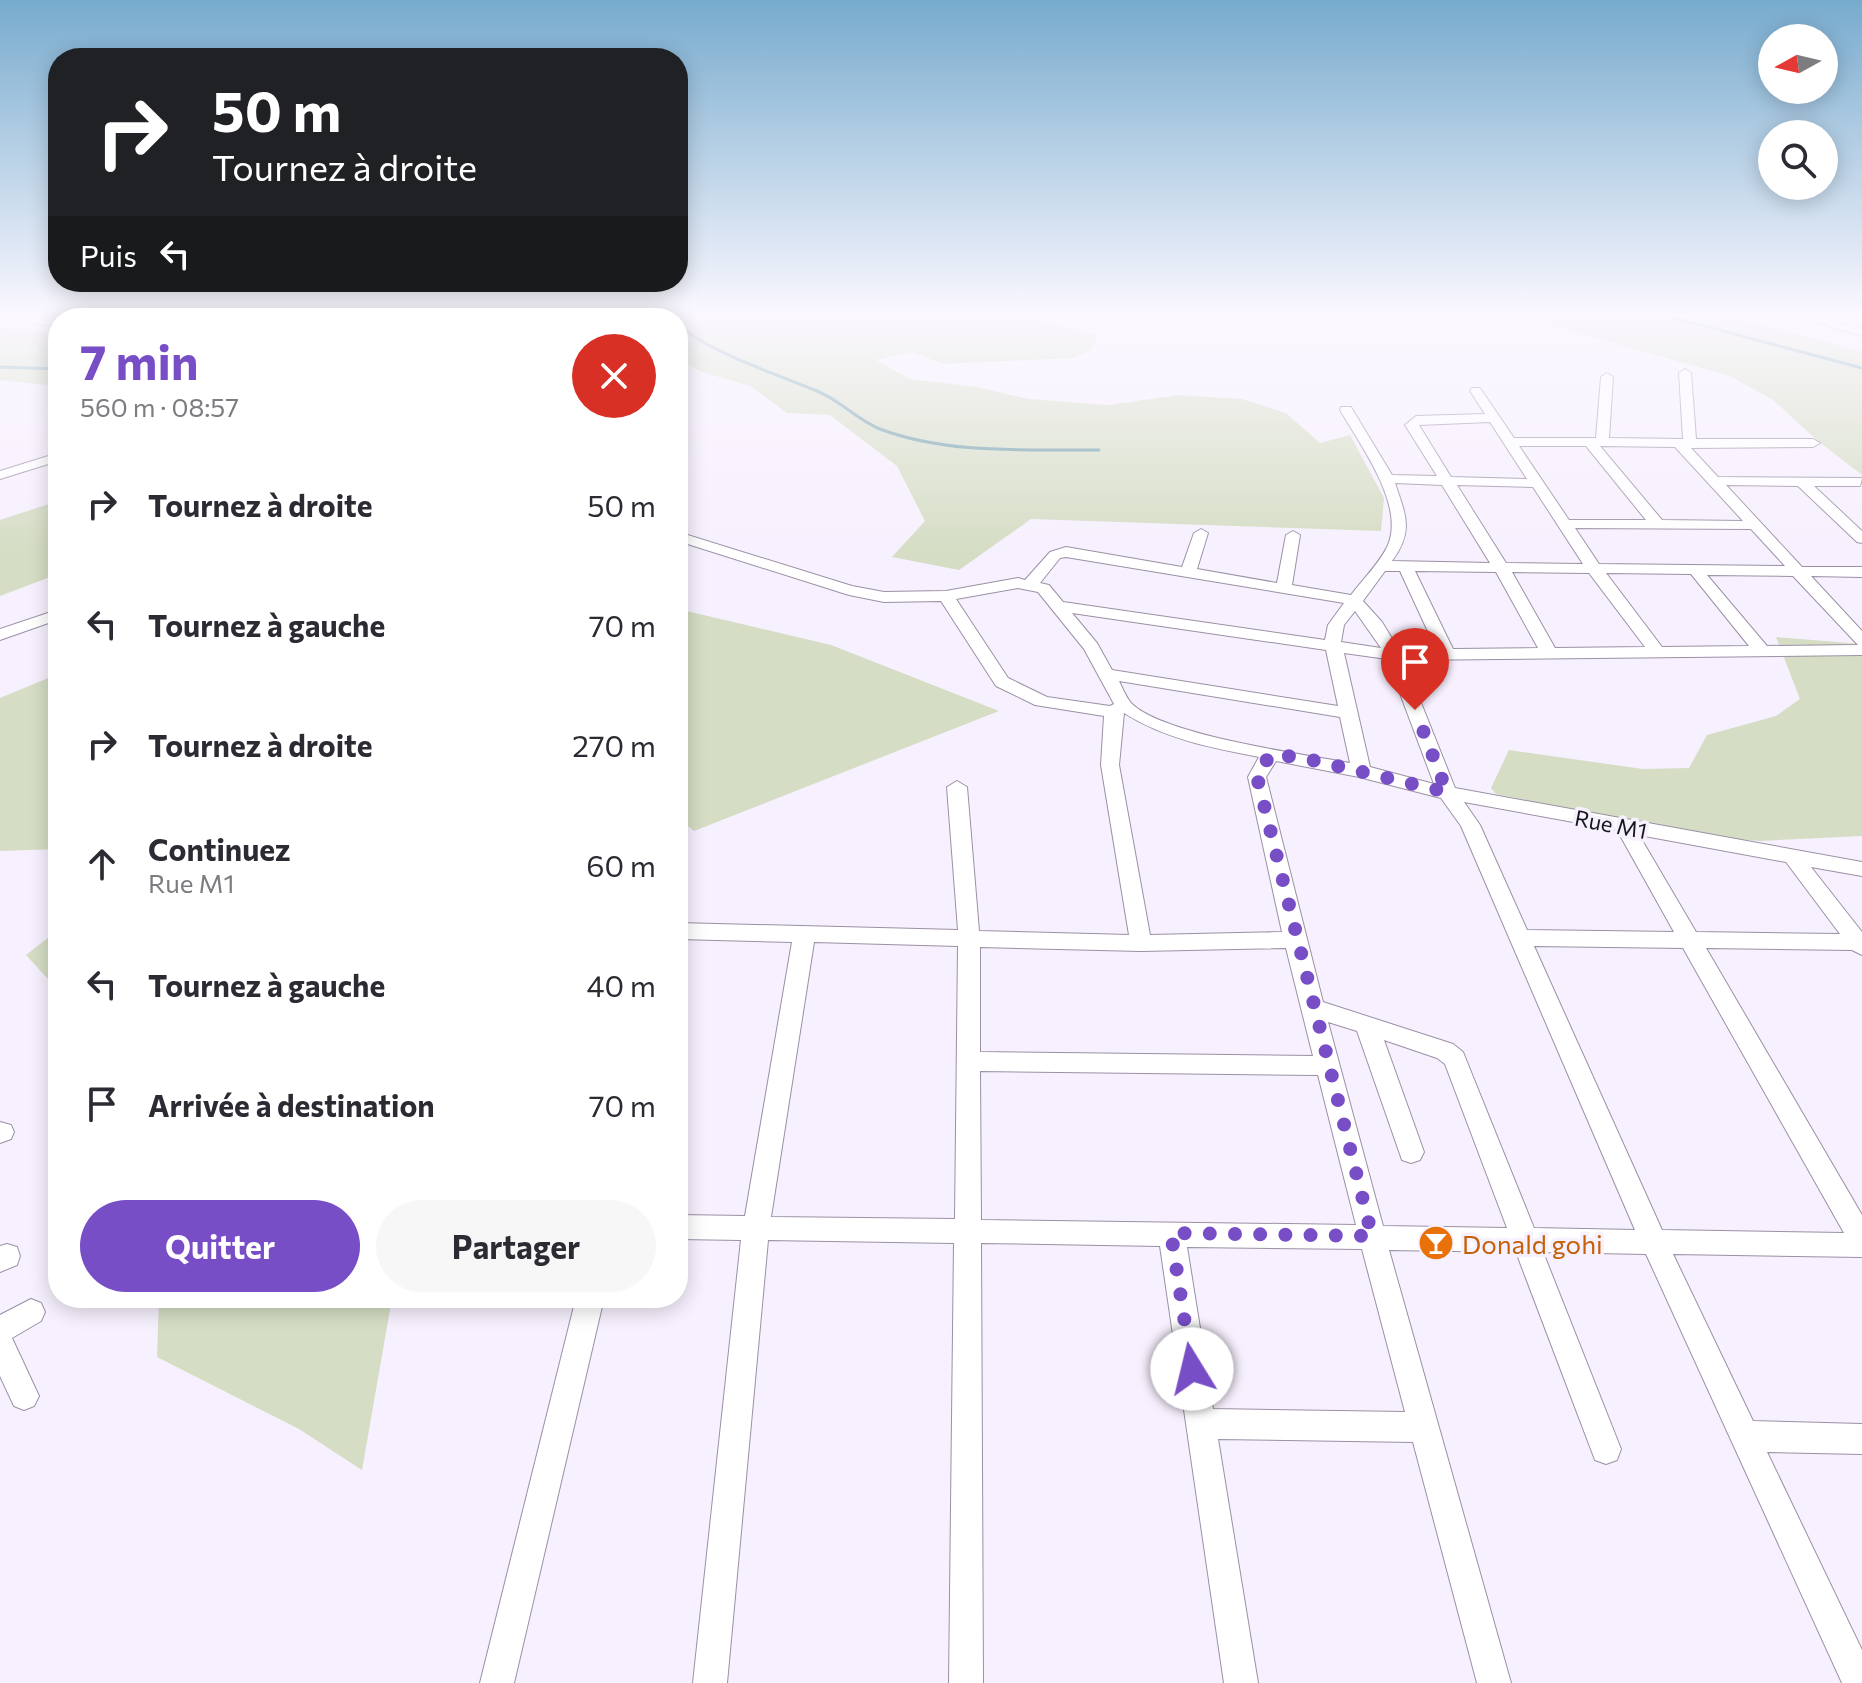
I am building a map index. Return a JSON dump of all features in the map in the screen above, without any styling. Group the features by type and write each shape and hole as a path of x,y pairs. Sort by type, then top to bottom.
{"street":[{"path":"1478,395 1595,570 1657,652"},
{"path":"1604,395 1596,443 1657,524"},
{"path":"1685,395 1685,444 1714,481 1862,641"},
{"path":"1346,410 1387,479 1401,522 1395,547 1336,625 1334,649 1361,771"},
{"path":"1494,418 1412,422 1412,425 1502,569 1550,654"},
{"path":"1510,442 1813,443"},
{"path":"0,475 48,460"},
{"path":"1387,479 1537,483"},
{"path":"1714,481 1860,482"},
{"path":"1802,482 1862,539"},
{"path":"1565,524 1755,525"},
{"path":"1188,573 1201,533"},
{"path":"1284,588 1293,535"},
{"path":"688,539 849,590 901,598 946,596 997,585 1031,583 1043,588 1107,674 1118,709 1110,765 1141,943"},
{"path":"1031,583 1055,555 1066,552 1353,600 1376,625 1394,655 1447,792 1470,825 1653,1240 1860,1683"},
{"path":"1383,566 1862,572"},
{"path":"1405,566 1447,655"},
{"path":"1695,570 1762,651"},
{"name":"Rue M1","path":"946,596 1002,682 1015,692 1045,703 1118,709 1227,746 1625,827 1862,869"},
{"path":"1059,606 1334,649 1394,655 1862,650"},
{"path":"0,635 48,618"},
{"path":"1107,674 1350,713"},
{"path":"1227,746 1257,777 1295,940 1372,1236 1494,1683"},
{"path":"1257,777 1260,768 1272,754"},
{"path":"957,787 969,940 966,1683"},
{"path":"1625,827 1862,1242"},
{"path":"1792,856 1860,944"},
{"path":"688,931 1141,943 1295,940"},
{"path":"710,1683 756,1228 804,935"},
{"path":"1520,938 1860,944"},
{"path":"1313,1008 1445,1051 1455,1059 1606,1449"},
{"path":"1367,1026 1411,1152"},
{"path":"969,1061 1328,1066"},
{"path":"688,1227 1862,1242"},
{"path":"1171,1233 1241,1683"},
{"path":"497,1683 588,1308"},
{"path":"0,1330 31,1312"},
{"path":"0,1344 24,1396"},
{"path":"1200,1424 1424,1427"},
{"path":"1744,1436 1862,1439"}],"green space":[{"path":"762,395 1010,395 1029,399 1109,405 1178,395 1242,399 1286,413 1320,443 1350,435 1384,498 1381,531 1031,519 959,570 892,557 925,521 897,466 830,415 787,413"},
{"path":"1763,395 1862,395 1862,475 1818,441"},
{"path":"48,504 48,578 0,596 0,520"},
{"path":"688,611 831,645 999,711 694,831 688,826"},
{"path":"1776,637 1862,644 1862,836 1759,841 1702,836 1496,794 1491,788 1509,750 1643,769 1689,768 1707,735 1776,716 1800,699"},
{"path":"48,678 48,849 0,851 0,698"},
{"path":"48,938 48,979 26,955"},
{"path":"159,1308 390,1308 362,1470 299,1429 157,1357"}],"waterway":[{"path":"824,395 880,429 933,443 988,449 1099,450"}],"place":[{"name":"Donald gohi","path":"1436,1243"}],"route":[{"path":"1192,1369 1171,1233 1372,1236 1295,940 1257,777 1260,768 1272,754 1303,758 1447,792 1415,710"}]}
